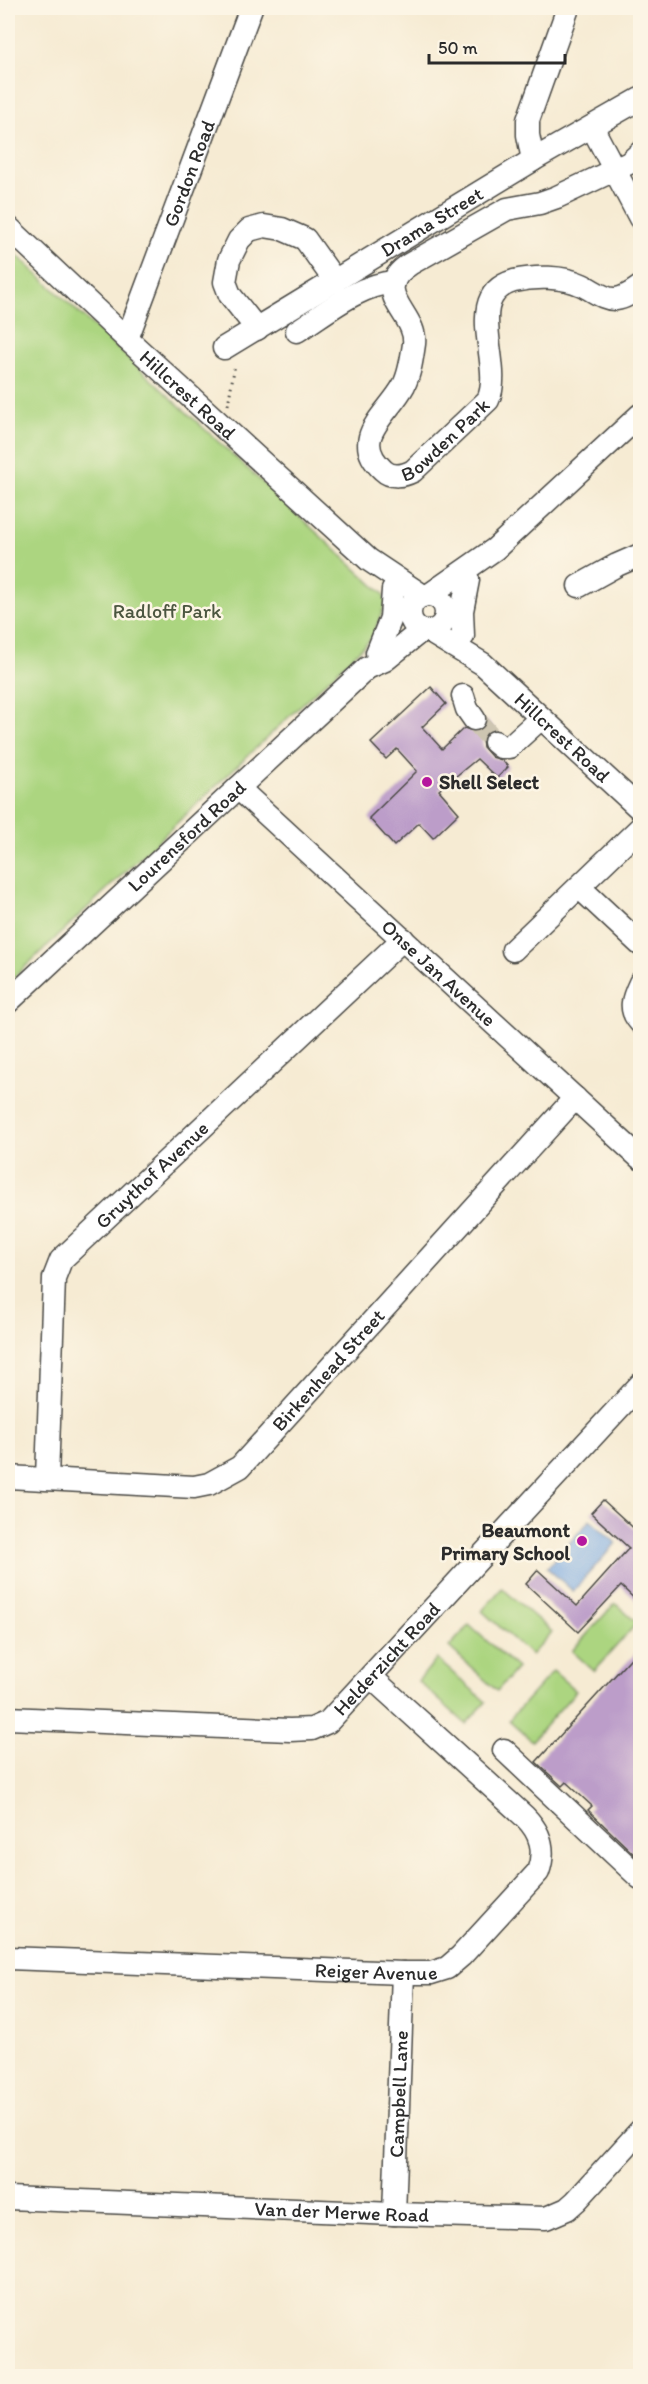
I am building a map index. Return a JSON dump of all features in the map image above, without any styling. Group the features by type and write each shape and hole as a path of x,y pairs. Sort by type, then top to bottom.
{"street":[{"name":"Gordon Road","path":"127,339 251,8"},
{"path":"533,160 528,135 528,120 568,8"},
{"name":"Drama Street","path":"240,339 533,160 640,99"},
{"path":"592,127 640,218"},
{"path":"297,331 362,290 379,283 394,282 398,274 410,264 493,216 507,209 547,202 629,164 640,153"},
{"path":"240,339 225,282 229,260 239,240 249,230 264,226 282,229 305,239 335,281"},
{"name":"Hillcrest Road","path":"8,227 369,560 421,613"},
{"name":"Bowden Park","path":"394,282 394,298 411,326 414,344 405,383 370,435 368,448 371,459 386,473 399,476 413,471 488,400 492,384 487,310 491,296 502,285 530,278 543,278 580,284 612,299 622,298 640,287"},
{"name":"Lourensford Road","path":"8,1002 372,661 385,660 421,613 495,549 640,415"},
{"name":"Lourensford Road","path":"421,613 443,624 446,612 468,580 495,549"},
{"path":"579,586 640,555"},
{"name":"Hillcrest Road","path":"369,560 393,590 483,664 640,809"},
{"path":"463,636 462,611 468,580"},
{"path":"372,661 391,618 393,590"},
{"name":"Hillcrest Road","path":"446,612 483,664"},
{"path":"463,696 466,709 474,719"},
{"path":"495,742 501,747 509,747 541,718"},
{"name":"Onse Jan Avenue","path":"238,788 640,1158"},
{"path":"513,950 640,828"},
{"path":"579,887 640,944"},
{"name":"Gruythof Avenue","path":"47,1478 54,1278 61,1260 403,939"},
{"path":"640,983 632,1000 635,1016 640,1022"},
{"name":"Birkenhead Street","path":"8,1477 194,1487 216,1481 240,1467 575,1098"},
{"name":"Helderzicht Road","path":"8,1718 290,1730 312,1729 333,1718 640,1385"},
{"name":"Reiger Avenue","path":"8,1958 403,1973 431,1973 447,1968 461,1956 538,1872 543,1848 540,1837 525,1817 371,1677"},
{"path":"504,1750 640,1878"},
{"name":"Campbell Lane","path":"394,2214 403,1973"},
{"name":"Van der Merwe Road","path":"8,2198 535,2219 556,2215 576,2201 640,2131"}],"path":[{"path":"225,429 240,339"}],"green space":[{"name":"Radloff Park","path":"8,247 383,594 386,602 372,638 8,983"},
{"path":"502,1588 552,1632 531,1655 482,1611"},
{"path":"615,1603 637,1623 594,1671 572,1651"},
{"path":"469,1625 517,1668 497,1691 449,1647"},
{"path":"437,1659 486,1702 466,1724 418,1681"},
{"path":"553,1671 576,1691 532,1741 509,1720"}],"water":[{"path":"590,1520 616,1543 573,1591 547,1568"}],"building":[{"path":"431,687 446,704 422,727 442,749 464,728 476,732 482,730 487,720 495,729 484,734 483,747 492,757 502,760 508,767 497,778 477,759 439,790 459,813 433,838 419,823 394,846 369,818 417,771 397,749 386,759 371,743"},
{"path":"603,1500 640,1534 640,1604 621,1586 578,1632 526,1584 538,1570 577,1606 629,1548 591,1513"},
{"path":"640,1648 640,1860 588,1810 592,1806 566,1782 562,1786 536,1762"}],"tunnel":[{"path":"474,719 495,742"}],"place":[{"name":"Shell Select","path":"427,782"},
{"name":"Beaumont Primary School","path":"582,1541"}]}
